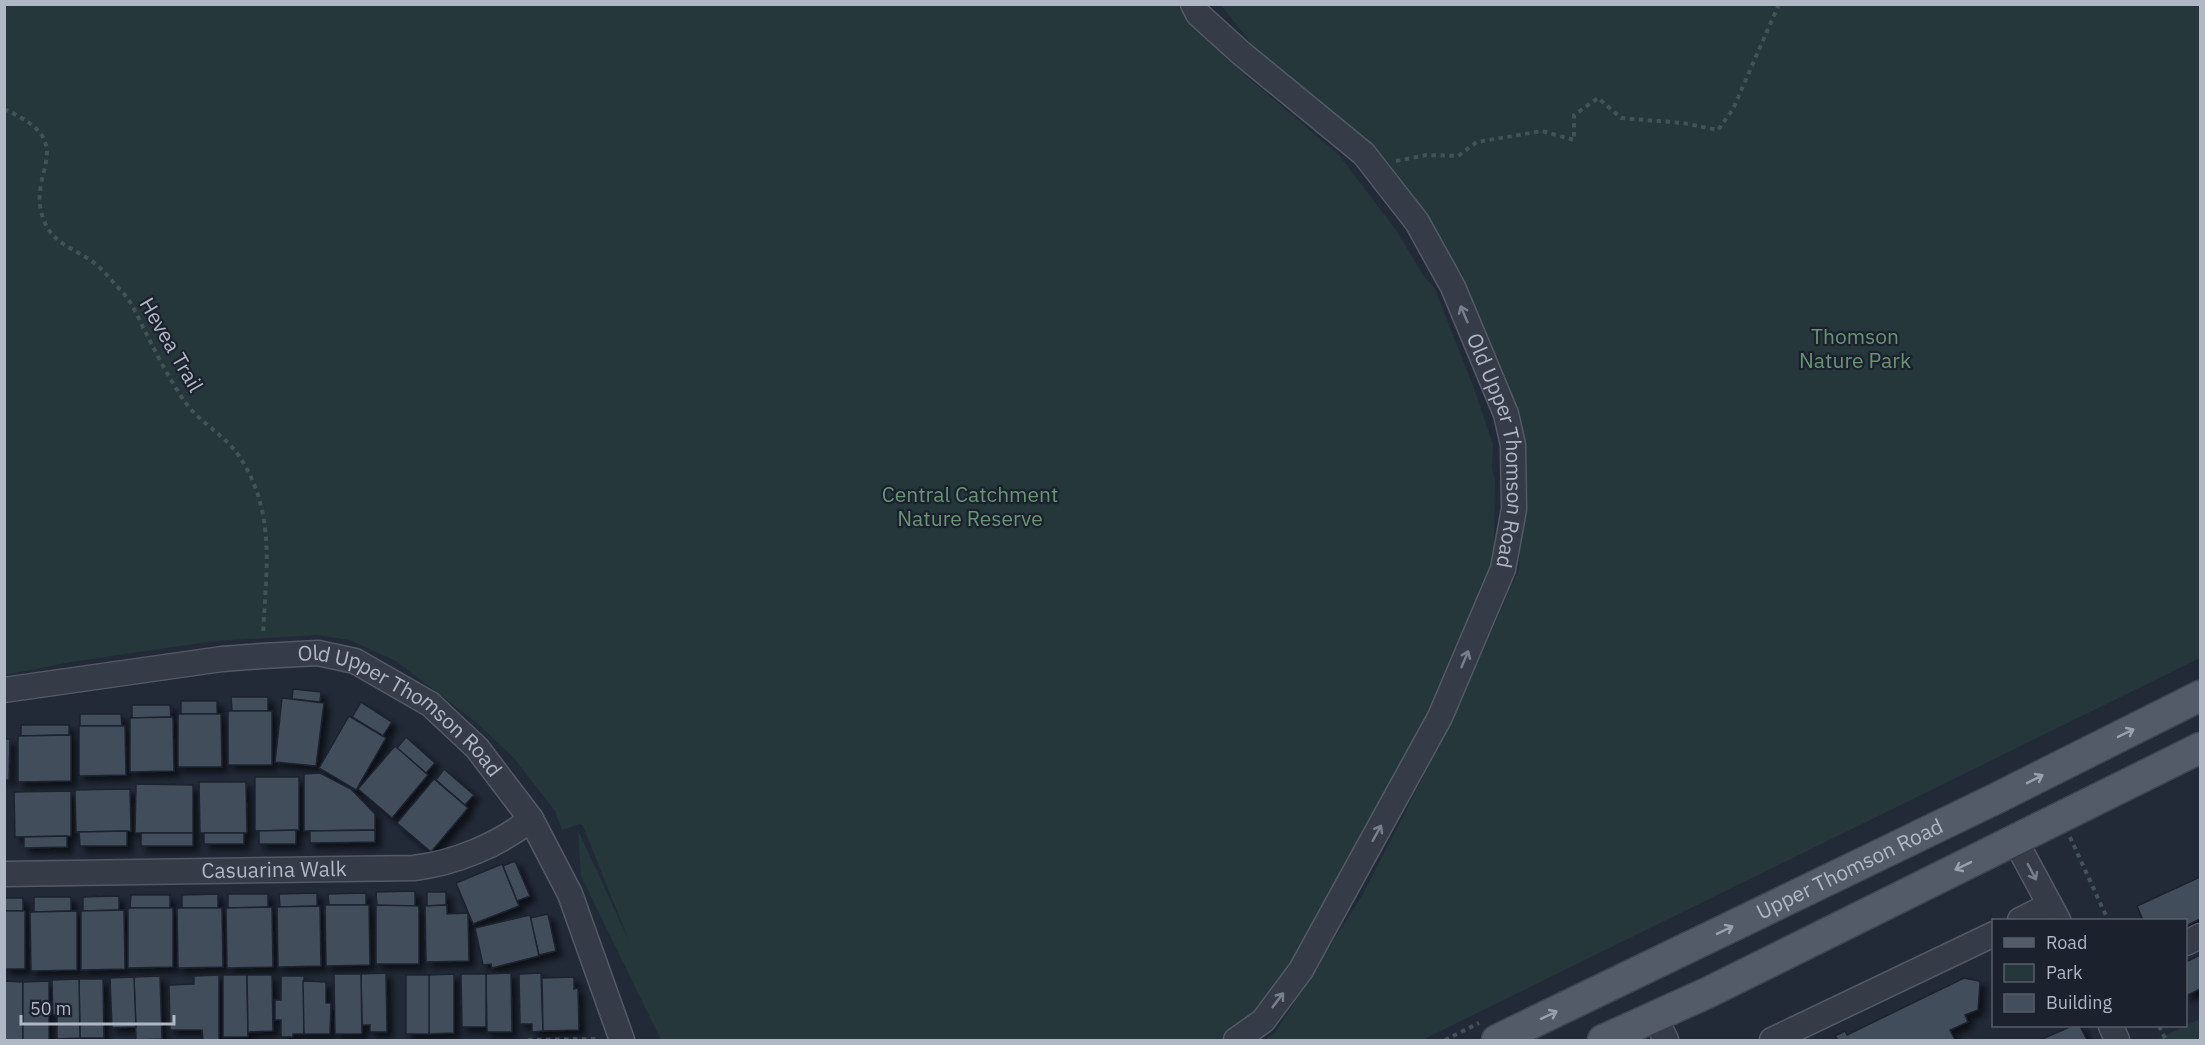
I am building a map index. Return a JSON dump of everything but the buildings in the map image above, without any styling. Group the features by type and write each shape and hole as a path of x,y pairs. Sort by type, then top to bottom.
{"main road":[{"name":"Upper Thomson Road","path":"1497,1041 1995,799 2200,696"},
{"path":"1615,1038 1660,1029 2015,840 2200,748"}],"street":[{"name":"Old Upper Thomson Road","path":"1193,4 1198,14 1232,45 1364,154 1417,222 1453,287 1506,414 1513,446 1514,509 1503,569 1440,717 1301,970 1263,1021 1236,1041"},
{"name":"Old Upper Thomson Road","path":"4,690 210,661 318,653 355,661 430,704 477,748 531,819 570,894 614,1040"},
{"name":"Casuarina Walk","path":"4,874 414,868 439,865 478,849 516,831 531,819"},
{"path":"2015,840 2054,913 2028,919"},
{"path":"1772,1041 1992,935"},
{"path":"2111,1027 2117,1041"}],"path":[{"path":"1373,166 1426,155 1458,156 1477,142 1542,131 1574,140 1574,115 1598,98 1621,118 1683,123 1718,130 1733,109 1779,4"},
{"name":"Hevea Trail","path":"4,109 23,117 36,126 44,139 48,154 40,186 40,205 45,223 55,239 96,264 129,300 151,344 186,404 236,452 255,484 265,519 267,556 262,656"},
{"path":"2068,834 2107,919"},
{"path":"2159,1027 2166,1041"},
{"path":"528,1041 614,1040"}],"green space":[{"name":"Central Catchment Nature Reserve","path":"4,5 1180,5 1225,58 1339,155 1396,230 1423,275 1435,289 1475,391 1493,445 1494,552 1464,640 1426,723 1269,1007 1219,1040 661,1040 581,876 578,830 629,941 583,826 580,824 562,830 555,811 513,757 477,723 396,661 349,640 318,635 214,641 71,662 5,675"},
{"name":"Thomson Nature Park","path":"1221,5 2200,5 2200,658 1422,1040 1264,1040 1275,1033 1363,894 1451,723 1519,569 1523,440 1462,273 1365,139 1254,47"},
{"path":"2200,1019 2200,1040 2156,1040 2187,1027"}]}
